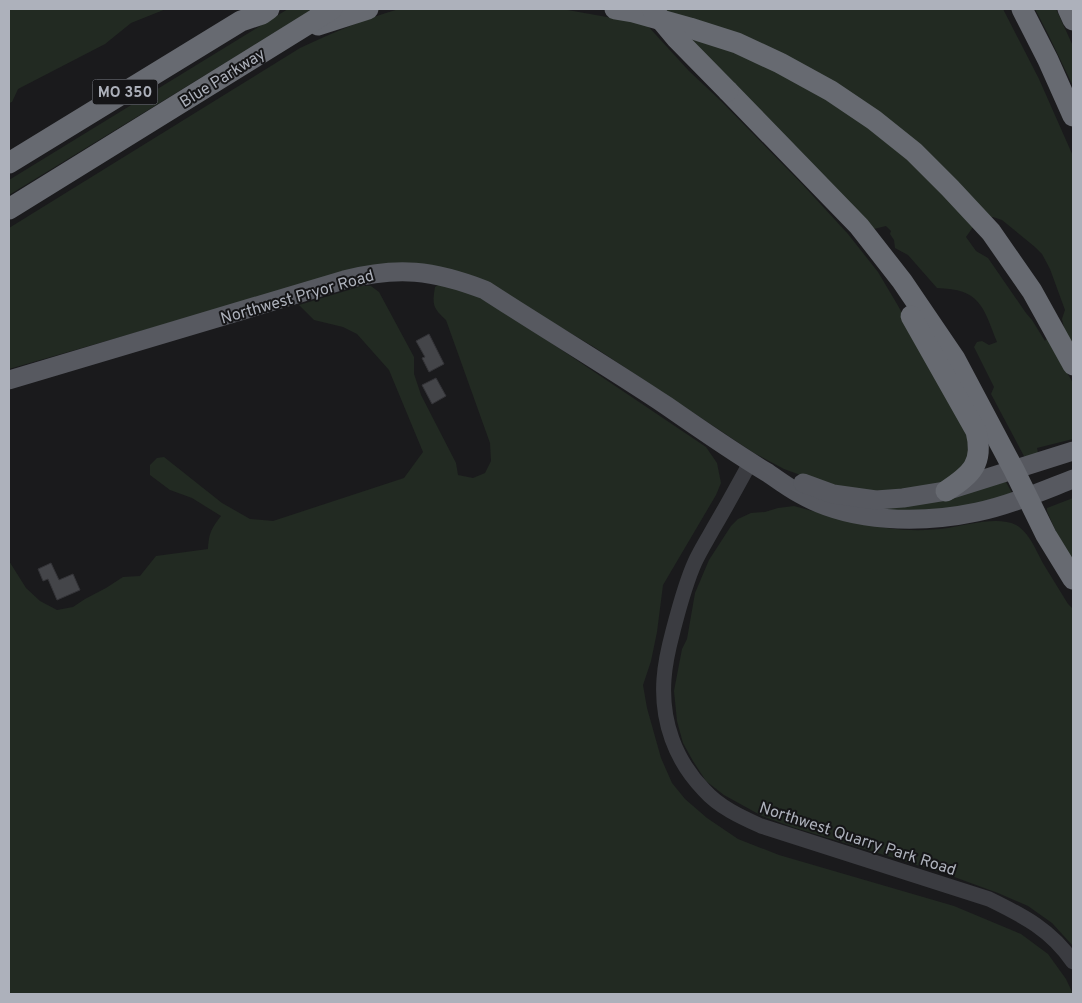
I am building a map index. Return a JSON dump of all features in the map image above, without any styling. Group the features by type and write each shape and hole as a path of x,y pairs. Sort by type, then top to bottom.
{"highway":[{"name":"MO 350","path":"9,163 248,15 262,14 269,9"},
{"name":"Blue Parkway","path":"9,209 332,9"},
{"path":"294,33 368,9"},
{"path":"615,9 634,12 737,43 780,63 831,91 874,120 914,152 991,232 1032,291 1073,365"},
{"path":"652,9 677,39 859,226 902,281 955,359 1046,535 1073,579"},
{"path":"1022,9 1048,60 1073,116"},
{"path":"1068,9 1073,20"},
{"path":"876,249 976,431 979,441 979,452 971,471 961,481 946,491"}],"main road":[{"name":"Northwest Pryor Road","path":"9,380 344,280 376,273 409,272 440,275 485,290 658,400 750,463 800,494 856,514 877,518 915,520 947,518 978,512 1027,497 1073,479"},
{"name":"Northwest Pryor Road","path":"750,463 833,494 876,500 904,498 946,491 1072,452"}],"street":[{"name":"Northwest Quarry Park Road","path":"750,463 695,561 680,602 664,678 664,708 669,731 680,758 705,791 725,808 745,819 761,826 989,899 1020,914 1047,933 1073,962"}],"shaded area":[{"path":"9,9 166,9 131,23 105,44 18,89 12,102 9,103"},
{"path":"288,9 313,9 9,195 9,180"},
{"path":"399,9 562,9 646,24 689,71 803,185 848,234 878,272 970,434 973,444 964,469 948,481 907,490 873,492 844,489 784,469 754,453 594,347 489,285 329,277 9,369 9,228 300,48 373,17"},
{"path":"637,9 1003,9 1039,79 1073,156 1073,353 1068,345 1062,319 1065,310 1050,269 1042,254 1002,220 993,217 986,218 859,104"},
{"path":"1035,9 1056,9 1073,46 1073,86 1048,34"},
{"path":"679,33 710,42 775,68 865,124 923,173 973,227 966,237 976,251 988,258 1045,341 1047,338 1073,383 1073,439 1037,448 1038,453 1025,458 991,394 994,387 974,347 977,342 982,341 989,345 997,342 988,319 978,302 963,292 937,288 908,255 895,248 894,240 890,234 891,231 886,226 870,230"},
{"path":"441,283 477,296 526,326 706,447 717,463 721,483 716,495 663,585 657,632 651,661 643,685 647,708 661,758 672,783 685,799 707,818 738,839 779,855 954,906 1021,934 1048,954 1066,979 1073,994 9,994 9,561 26,588 40,601 57,610 73,607 123,577 140,576 156,556 208,549 211,531 221,516 192,498 170,490 150,475 150,465 157,458 164,457 222,503 250,519 273,521 404,478 423,452 389,370 357,334 343,327 314,320 299,305 362,286 371,286 379,292 414,357 414,374 421,395 456,463 458,475 473,478 485,473 491,461 490,443 446,320 434,306 435,287"},
{"path":"1006,482 1012,493 978,506 896,515 837,499"},
{"path":"1073,498 1073,566 1060,541 1047,508"},
{"path":"794,506 870,525 908,530 948,528 992,521 1009,522 1021,528 1032,543 1068,604 1073,609 1073,946 1052,923 1028,906 998,893 946,874 762,816 724,795 706,781 693,761 683,743 677,721 674,691 682,649 687,639 695,593 709,560 731,526 738,519 751,513"}],"building":[{"path":"429,334 444,364 429,372 422,358 425,357 416,341"},
{"path":"436,378 446,396 432,404 422,385"},
{"path":"51,563 59,580 73,574 80,590 57,600 48,579 43,581 38,569"}]}
